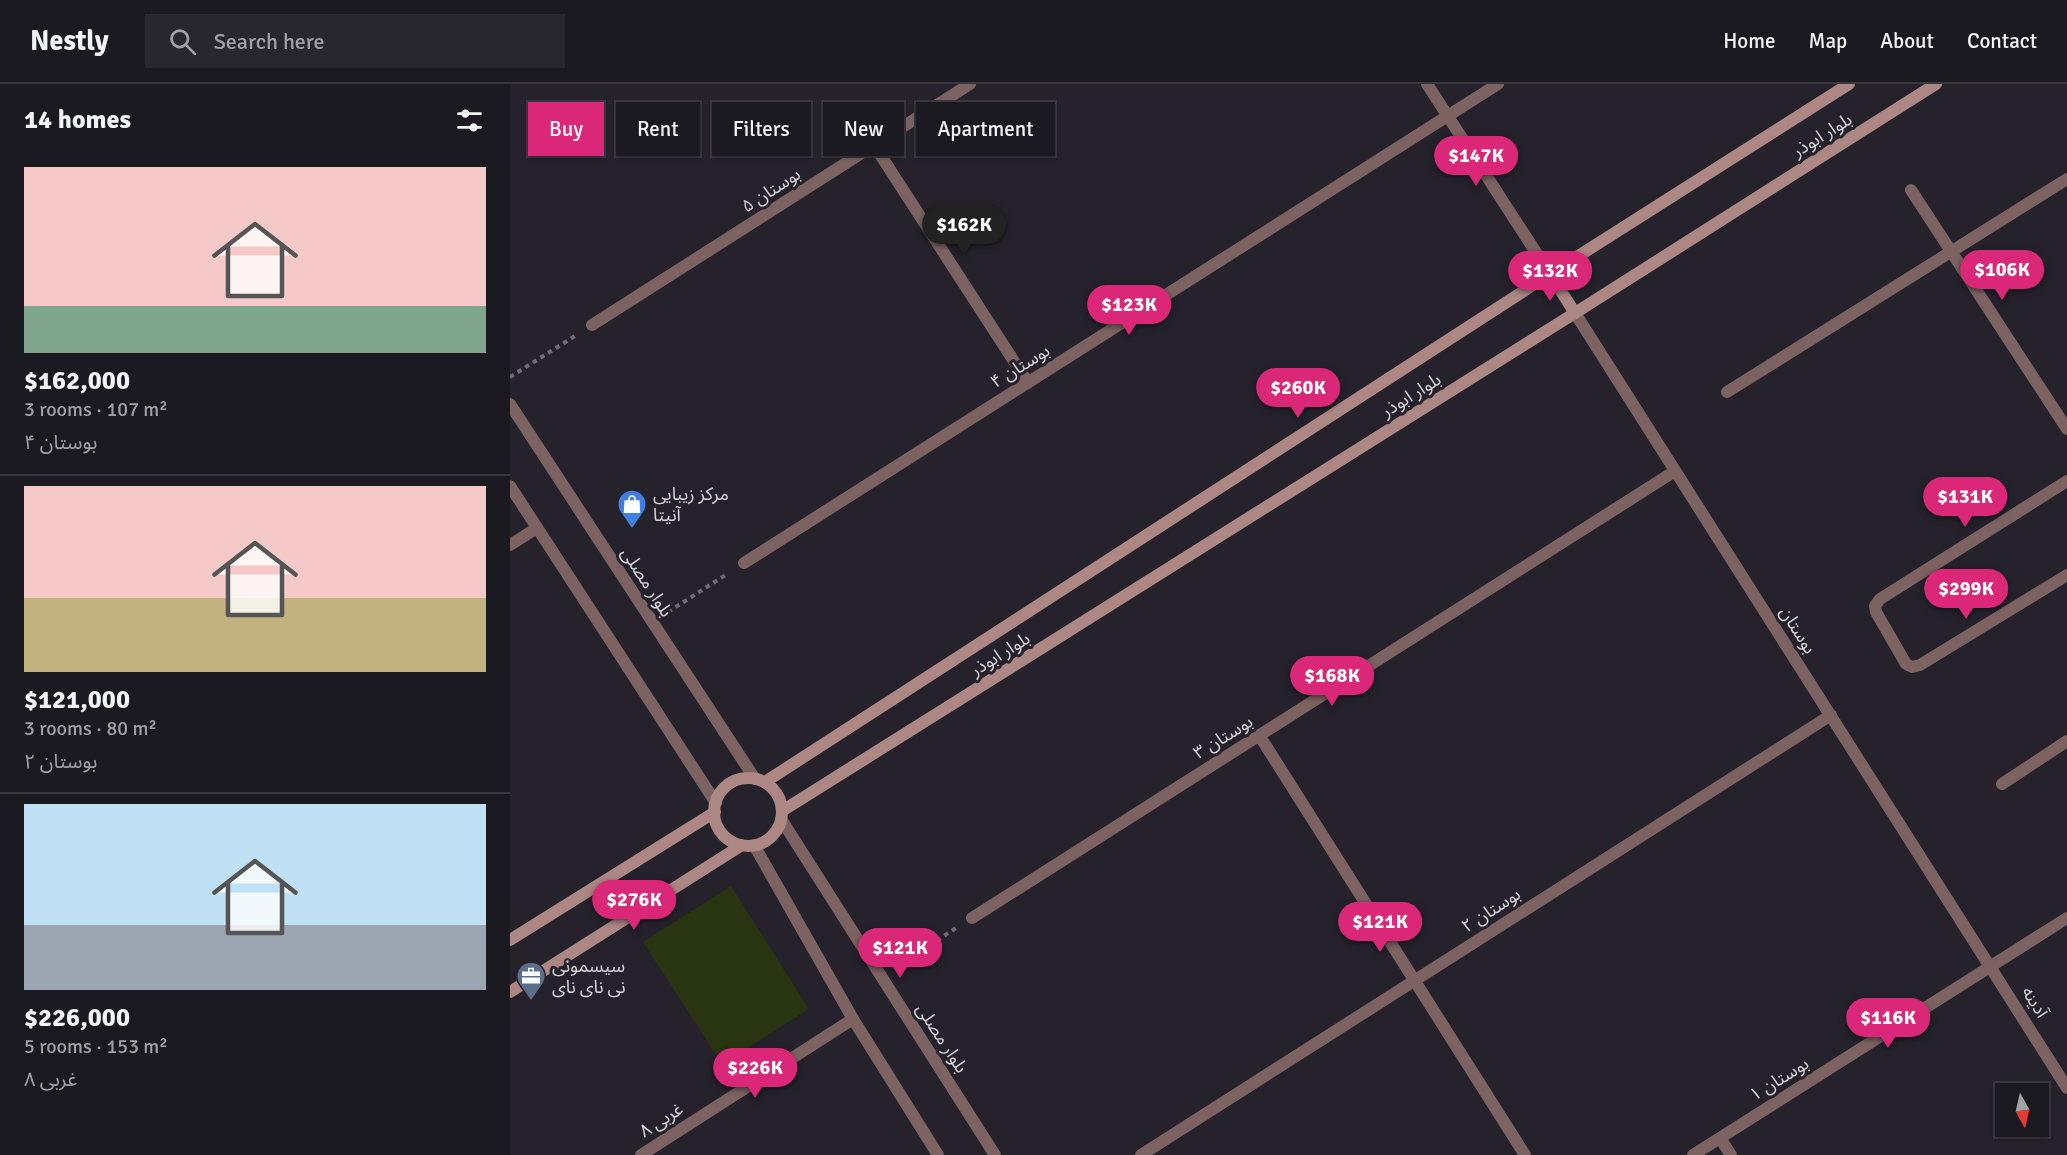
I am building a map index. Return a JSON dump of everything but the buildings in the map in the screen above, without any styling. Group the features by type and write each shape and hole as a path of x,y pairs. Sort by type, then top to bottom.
{"main road":[{"name":"بلوار ابوذر","path":"760,780 1849,84"},
{"name":"بلوار ابوذر","path":"782,815 1936,84"},
{"path":"1550,274 1575,313"},
{"path":"510,992 748,845 763,842 771,836 778,828 782,815 780,800 774,789 760,780 735,780 720,794 715,807 716,821 726,837 748,845"},
{"path":"510,940 715,807"}],"street":[{"name":"بوستان ۵","path":"904,126 970,84"},
{"path":"1427,84 1550,274"},
{"name":"بوستان ۴","path":"744,563 1498,84"},
{"name":"بوستان ۵","path":"592,325 857,156"},
{"path":"881,156 1028,383"},
{"path":"1727,392 2067,179"},
{"path":"1911,190 2067,429"},
{"name":"بوستان","path":"1575,313 1991,966"},
{"name":"بلوار مصلی","path":"510,404 652,622 760,780"},
{"name":"بوستان ۳","path":"972,918 1676,471"},
{"path":"2067,481 1880,599 1875,606 1876,612 1906,664 1912,667 1920,665 2067,575"},
{"path":"510,486 715,807"},
{"path":"510,544 537,528"},
{"name":"بوستان ۲","path":"1141,1155 1831,715"},
{"path":"1260,735 1525,1155"},
{"path":"2002,784 2067,741"},
{"name":"بلوار مصلی","path":"782,815 995,1155"},
{"path":"748,845 938,1155"},
{"name":"بوستان ۱","path":"1693,1155 2067,918"},
{"name":"آدینه","path":"1991,966 2067,1088"},
{"name":"۸ غربی","path":"641,1155 853,1019"},
{"path":"1720,1138 1731,1155"}],"path":[{"path":"510,377 592,325"},
{"path":"652,622 744,563"},
{"path":"881,976 972,918"}],"green space":[{"path":"731,886 809,1009 722,1064 643,942"}],"place":[{"name":"مرکز زیبایی آنیتا","path":"632,530"},
{"name":"سیسمونی نی نای نای","path":"531,1002"}]}
